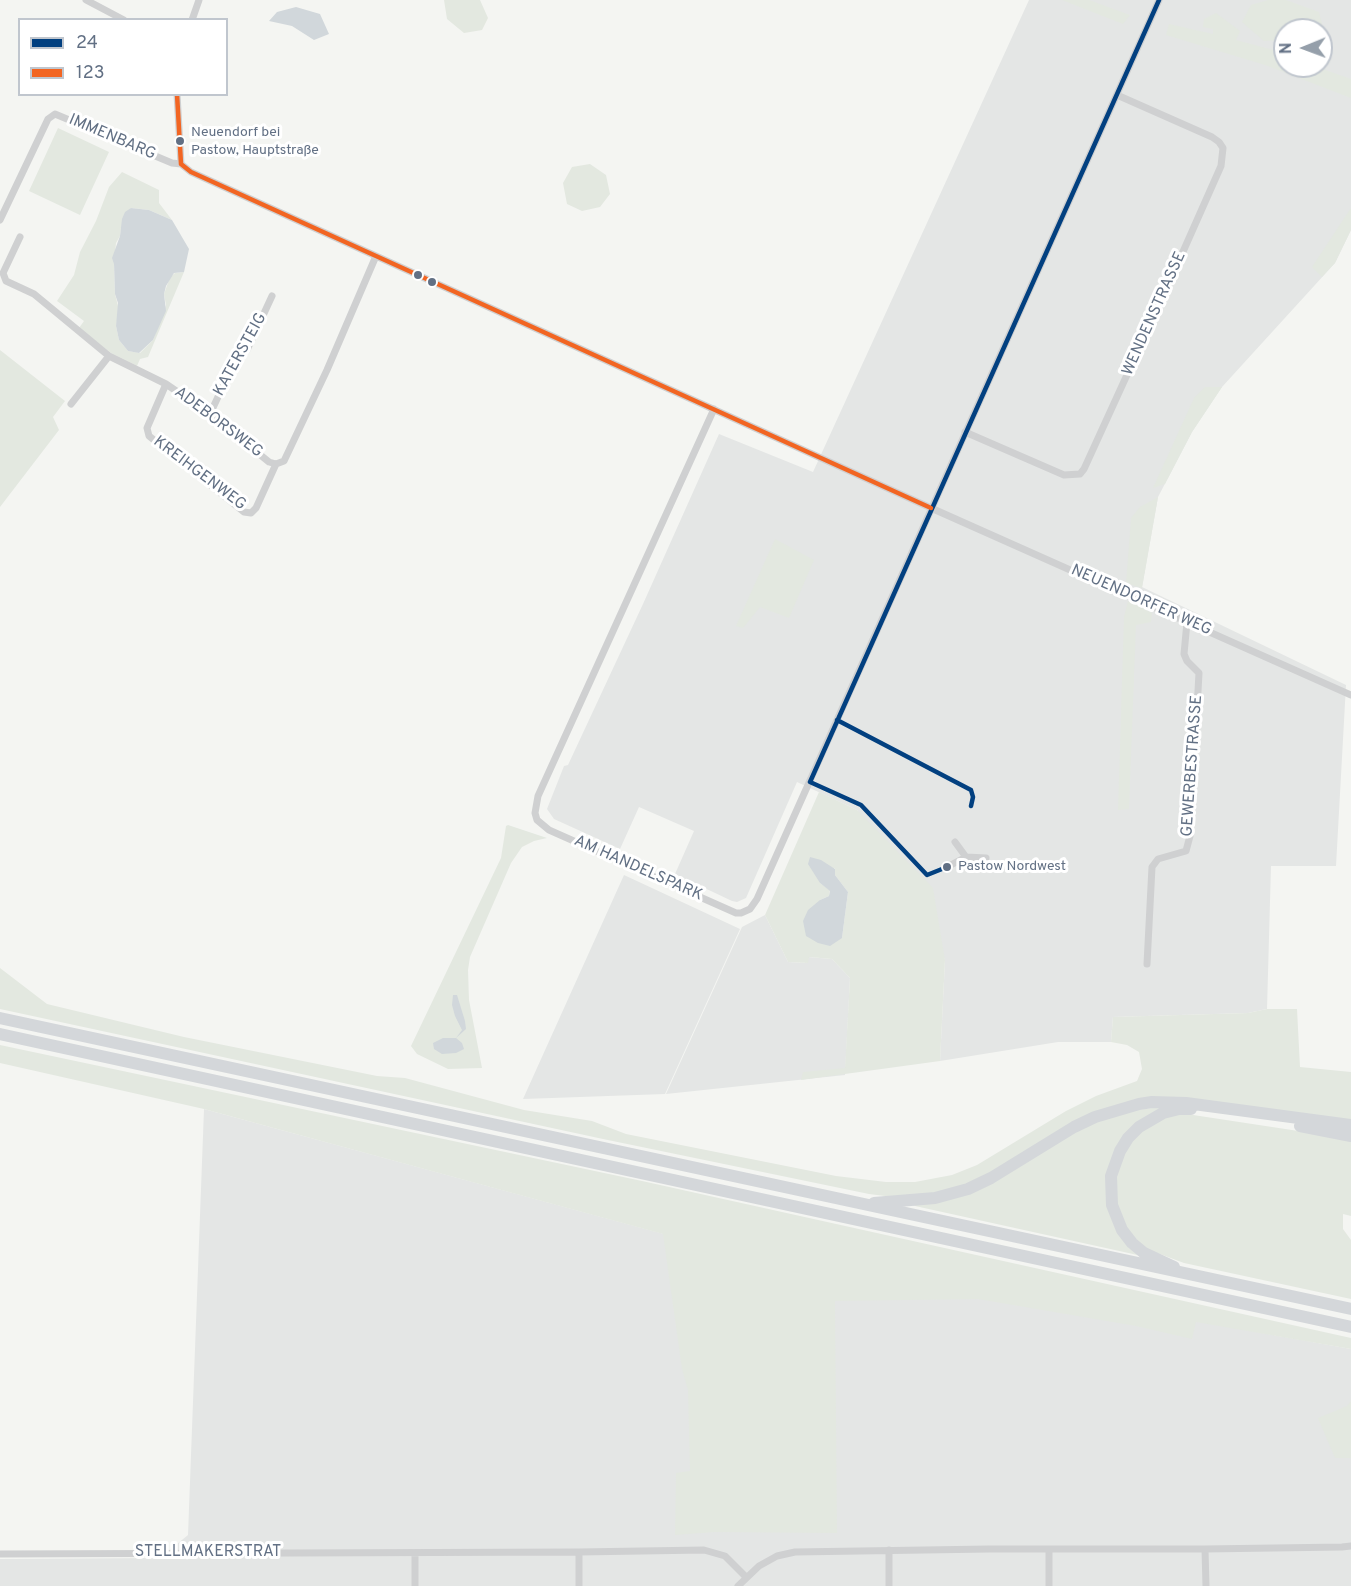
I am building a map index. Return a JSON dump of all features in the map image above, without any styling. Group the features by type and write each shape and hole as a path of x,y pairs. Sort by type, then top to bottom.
{"highway":[{"path":"0,1018 1351,1309"},
{"path":"0,1034 1351,1327"},
{"path":"861,1204 935,1198 968,1189 997,1175 1074,1127 1095,1117 1139,1104 1186,1102 1351,1125"},
{"path":"1188,1275 1144,1253 1132,1243 1122,1230 1114,1210 1110,1191 1114,1164 1128,1138 1139,1127 1164,1113 1189,1109 1351,1136"}],"street":[{"path":"86,0 120,18"},
{"path":"193,18 199,0"},
{"path":"931,508 1159,0"},
{"name":"WENDENSTRASSE","path":"965,432 1064,475 1080,474 1174,272 1221,166 1222,148 1219,142 1212,137 1117,95"},
{"path":"177,96 181,164"},
{"name":"IMMENBARG","path":"0,220 48,119 55,114 172,163 181,164"},
{"name":"NEUENDORFER WEG","path":"181,164 191,172 931,508 1351,695"},
{"name":"ADEBORSWEG","path":"20,237 3,273 6,281 34,294 109,356 166,384 210,414 269,462 276,464 284,461 327,370 376,256"},
{"name":"KATERSTEIG","path":"210,414 238,354 247,350 272,296"},
{"path":"71,404 109,356"},
{"name":"KREIHGENWEG","path":"166,384 147,428 149,436 244,512 251,513 256,508 276,464"},
{"name":"AM HANDELSPARK","path":"714,409 538,796 535,813 537,820 549,830 736,913 750,909 757,899 931,508"},
{"name":"GEWERBESTRASSE","path":"1147,964 1152,867 1158,859 1186,851 1190,836 1199,673 1187,661 1184,654 1187,622"},
{"path":"955,842 966,857"},
{"path":"946,867 966,857 986,858"},
{"path":"738,1586 759,1566 785,1554 889,1550 1351,1548"},
{"path":"1049,1549 1049,1586"},
{"path":"1205,1549 1206,1586"},
{"name":"STELLMAKERSTRAT","path":"0,1554 704,1550 725,1556 746,1577"},
{"path":"889,1550 889,1586"},
{"path":"579,1552 579,1586"},
{"path":"415,1553 415,1586"}],"shaded area":[{"path":"444,0 480,0 488,18 482,30 464,33 447,19"},
{"path":"1029,0 1351,0 1351,230 1335,263 1222,387 1192,432 1158,497 1142,587 1346,685 1336,866 1271,866 1267,1009 1248,1013 1113,1017 1111,1042 1058,1042 940,1061 945,960 857,810 797,782 746,898 737,902 675,874 694,831 639,807 620,849 554,819 547,809 564,766 568,765 719,434 813,472"},
{"path":"1062,0 1089,0 1130,15 1123,24"},
{"path":"1268,0 1286,0 1319,12 1320,18 1273,18 1273,41 1264,41 1242,22 1251,5"},
{"path":"296,7 320,14 329,34 314,40 292,26 269,21 277,12"},
{"path":"1216,13 1240,31 1236,40 1273,50 1273,68 1166,35 1169,24 1213,34 1213,29 1203,27 1204,19"},
{"path":"1333,73 1351,79 1351,98 1299,78 1333,78"},
{"path":"58,128 109,152 80,215 29,191"},
{"path":"590,164 606,175 610,194 600,207 582,211 567,204 563,183 572,167"},
{"path":"122,172 159,190 159,203 172,220 149,210 131,208 121,228 116,243 114,264 115,294 119,310 116,326 119,340 128,351 140,353 153,340 166,305 164,294 170,277 175,273 184,272 148,357 140,359 137,366 111,353 79,328 84,321 57,301 74,275 80,252 96,221 109,187"},
{"path":"131,208 149,210 172,220 189,249 184,272 174,273 166,286 164,294 166,311 153,340 139,353 128,351 119,340 116,326 118,303 112,258 120,236 122,219 125,212"},
{"path":"1351,208 1351,230 1335,263 1322,277 1312,267"},
{"path":"0,350 65,401 53,417 59,430 0,507"},
{"path":"1205,387 1222,387 1192,432 1165,484 1153,488 1194,398"},
{"path":"1158,497 1142,588 1126,583 1131,518 1140,507"},
{"path":"775,539 814,560 789,618 760,607 743,628 736,626"},
{"path":"1128,601 1152,613 1151,622 1136,625 1129,809 1118,810 1124,617"},
{"path":"819,792 857,810 933,888 945,960 940,1061 801,1080 803,1072 845,1068 850,978 832,959 809,957 808,963 788,962 765,915","holes":["835,868 835,875 848,892 842,938 820,900 829,896 830,890 820,883"]},
{"path":"508,825 547,838 522,847 511,863 470,957 469,1000 482,1068 448,1069 417,1054 411,1046 501,858"},
{"path":"810,857 821,860 835,869 835,875 848,892 842,938 830,946 818,943 806,936 803,921 808,910 829,896 830,891 820,883 808,864"},
{"path":"624,875 740,929 665,1094 523,1099"},
{"path":"765,915 788,962 808,963 808,957 832,959 850,978 845,1075 666,1094 742,927"},
{"path":"0,968 47,1004 184,1037 377,1076 405,1078 524,1110 592,1121 626,1134 836,1176 886,1182 915,1182 952,1175 977,1165 1066,1111 1096,1096 1137,1081 1142,1069 1139,1052 1127,1045 1111,1042 1113,1017 1248,1013 1267,1009 1297,1009 1300,1067 1351,1072 1351,1124 1141,1100 982,1178 940,1194 893,1197 603,1139 0,1009"},
{"path":"453,995 457,995 466,1029 456,1038 462,1030 452,1005"},
{"path":"443,1038 456,1038 462,1043 464,1049 456,1053 442,1054 434,1049 433,1043"},
{"path":"0,1045 642,1181 1351,1338 1351,1349 1196,1322 1192,1339 1136,1326 978,1299 835,1301 837,1533 714,1532 675,1535 676,1473 690,1471 688,1390 682,1369 663,1234 204,1109 0,1063"},
{"path":"1172,1105 1135,1125 1106,1190 1142,1256 906,1204 931,1203 1080,1128 1117,1113"},
{"path":"204,1109 664,1234 710,1224 1196,1321 1351,1349 1351,1586 0,1586 0,1559 160,1558 188,1535"},
{"path":"1180,1113 1351,1139 1351,1216 1343,1214 1343,1229 1351,1240 1351,1299 1184,1263 1144,1248 1128,1231 1119,1216 1114,1182 1122,1154 1138,1133 1161,1118"},
{"path":"1351,1401 1351,1458 1335,1458 1318,1418 1347,1406"}],"transit line":[{"name":"24","path":"947,867 927,875 861,805 810,782 1159,0"},
{"name":"123","path":"177,96 181,164 191,172 931,508"},
{"name":"24","path":"837,720 971,790 973,797 971,806"}],"place":[{"name":"Neuendorf bei Pastow, Hauptstraße","path":"180,141"},
{"name":"Pastow Nordwest","path":"947,867"}]}
